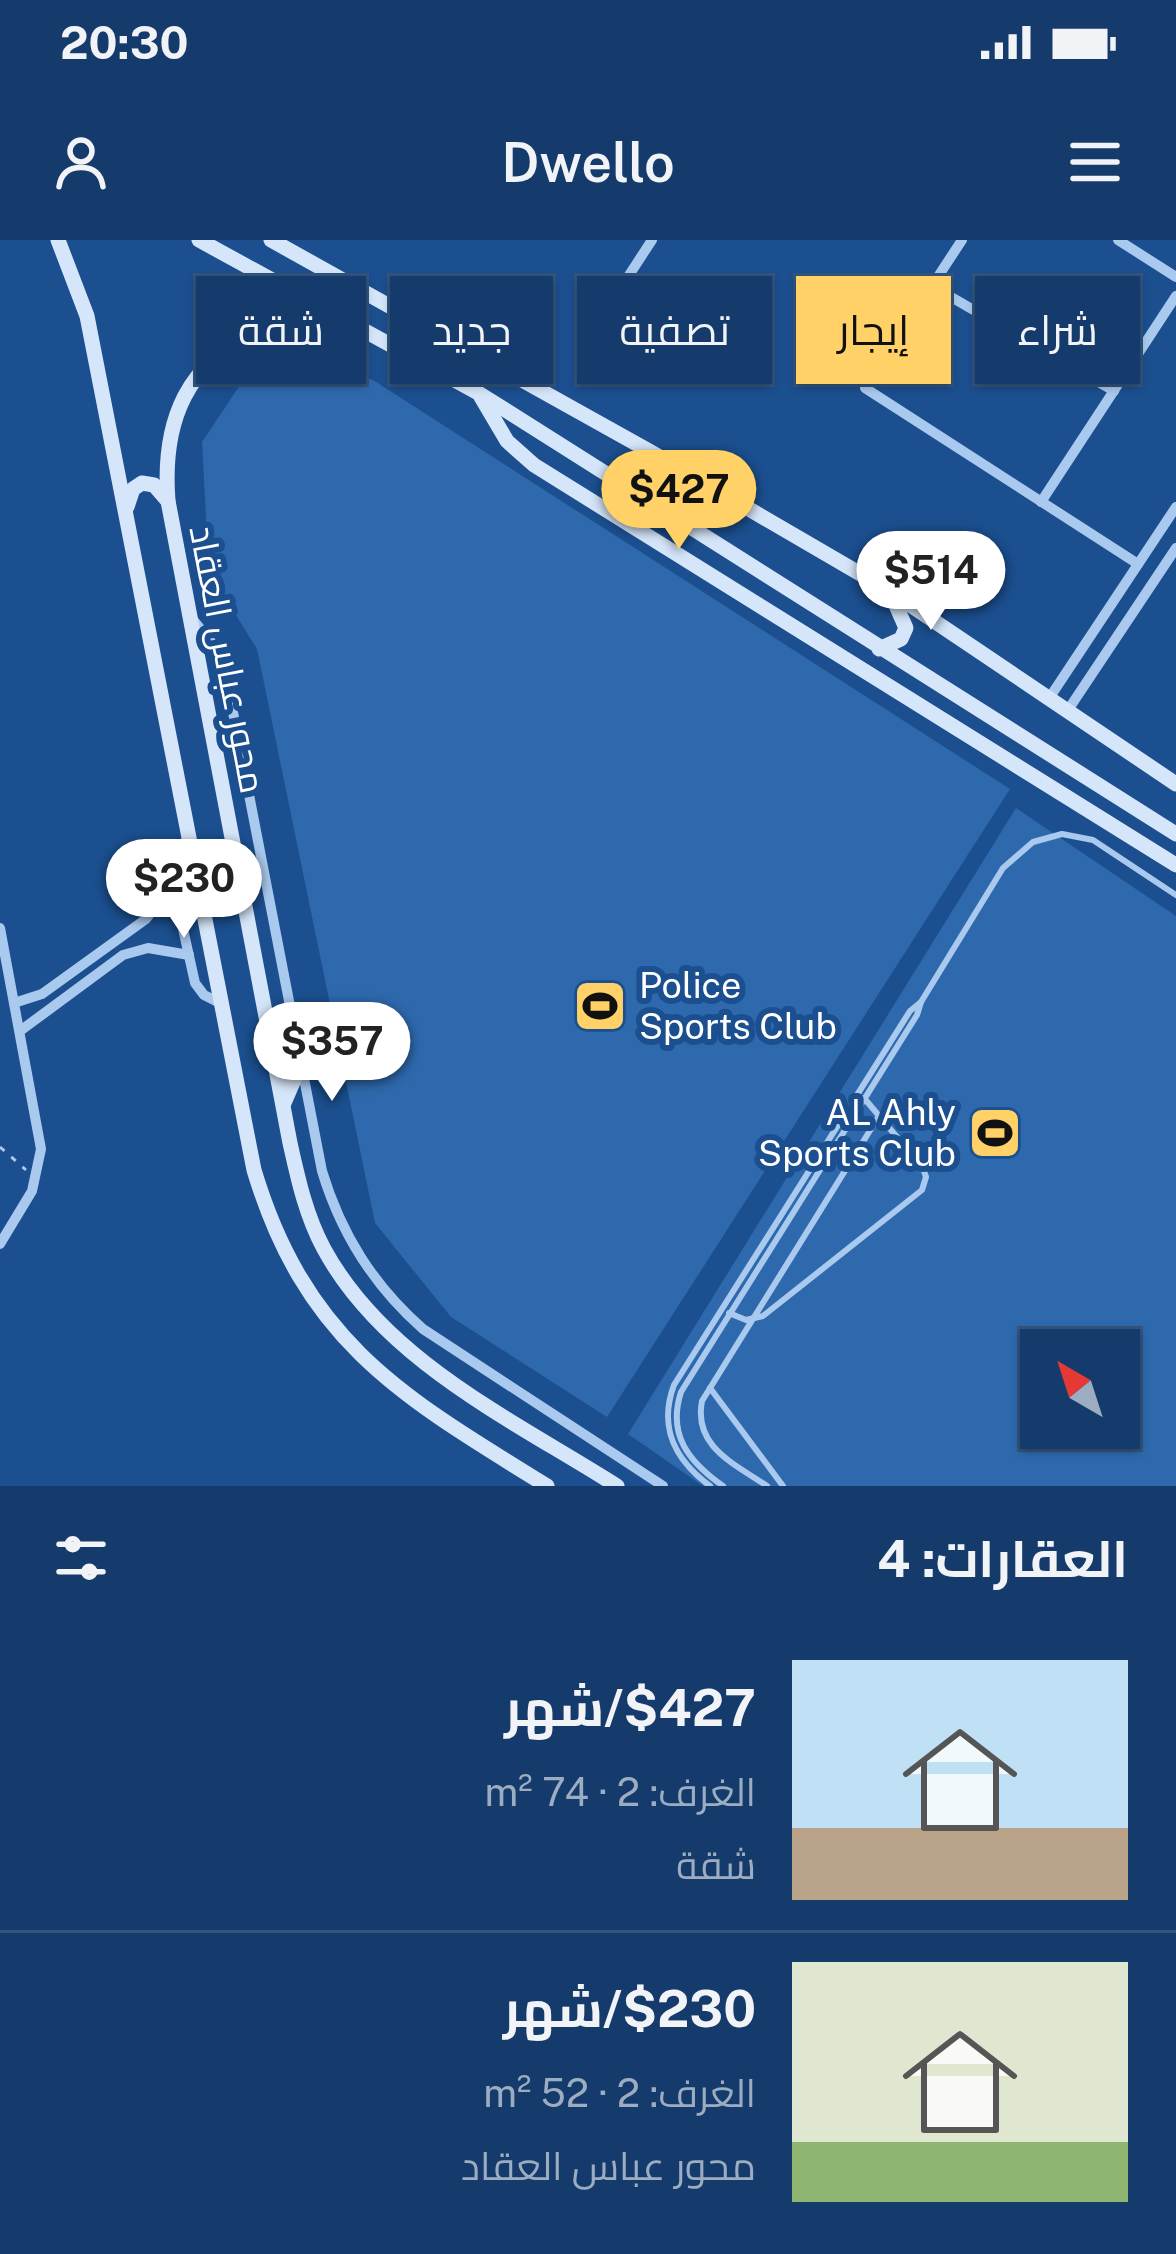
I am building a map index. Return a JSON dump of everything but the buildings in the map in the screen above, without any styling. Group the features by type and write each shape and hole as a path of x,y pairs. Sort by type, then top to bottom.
{"main road":[{"name":"محور عباس العقاد","path":"58,240 87,316 254,1170 274,1229 302,1284 340,1336 383,1378 547,1486"},
{"path":"199,240 266,276"},
{"path":"271,240 888,590 1176,784"},
{"path":"366,329 480,394 1176,834"},
{"name":"محور عباس العقاد","path":"196,380 172,423 165,459 168,501 283,1106 308,1213 324,1249 368,1312 424,1362 617,1486"},
{"path":"480,394 507,441 534,465 1176,865"},
{"path":"126,512 133,489 142,483 154,485 168,501"},
{"path":"879,649 901,639 906,628 888,590"},
{"path":"1068,795 1083,773"},
{"path":"283,1106 300,1066"}],"street":[{"path":"629,276 652,240"},
{"path":"939,276 962,240"},
{"path":"1118,240 1176,277"},
{"path":"1041,502 1176,296"},
{"path":"951,297 1114,391"},
{"path":"868,384 865,388 1138,564"},
{"path":"1050,698 1176,507"},
{"path":"1068,710 1176,548"},
{"path":"190,616 211,642 227,681 300,1066 328,1191 344,1230 378,1284 440,1342 663,1486"},
{"path":"190,836 171,861 173,883 200,992 222,1004"},
{"path":"14,1003 36,998 146,919 173,883"},
{"path":"0,928 41,1149 36,1180 0,1244"},
{"path":"20,1031 109,965 140,949 189,955"},
{"path":"99,952 109,965"},
{"path":"74,970 84,983"},
{"path":"52,987 62,999"}],"lane":[{"path":"710,1486 684,1465 671,1441 667,1418 674,1385 1003,868 1033,842 1052,836 1082,836 1176,895"},
{"path":"723,1486 689,1457 680,1440 676,1421 681,1392 917,1015 920,1002"},
{"path":"728,1313 751,1320 763,1316 922,1190 923,1168 864,1098"},
{"path":"767,1486 707,1441 700,1409 879,1116"},
{"path":"710,1387 783,1486"}],"path":[{"path":"0,1148 36,1180"}],"shaded area":[{"name":"Police Sports Club","path":"366,377 373,380 1010,789 607,1417 451,1317 375,1223 257,649 209,572 202,442 240,385 366,384"},
{"name":"AL Ahly Sports Club","path":"1016,808 1176,916 1176,1486 703,1486 628,1434"}],"place":[{"name":"Police Sports Club","path":"600,1006"},
{"name":"AL Ahly Sports Club","path":"995,1133"}]}
